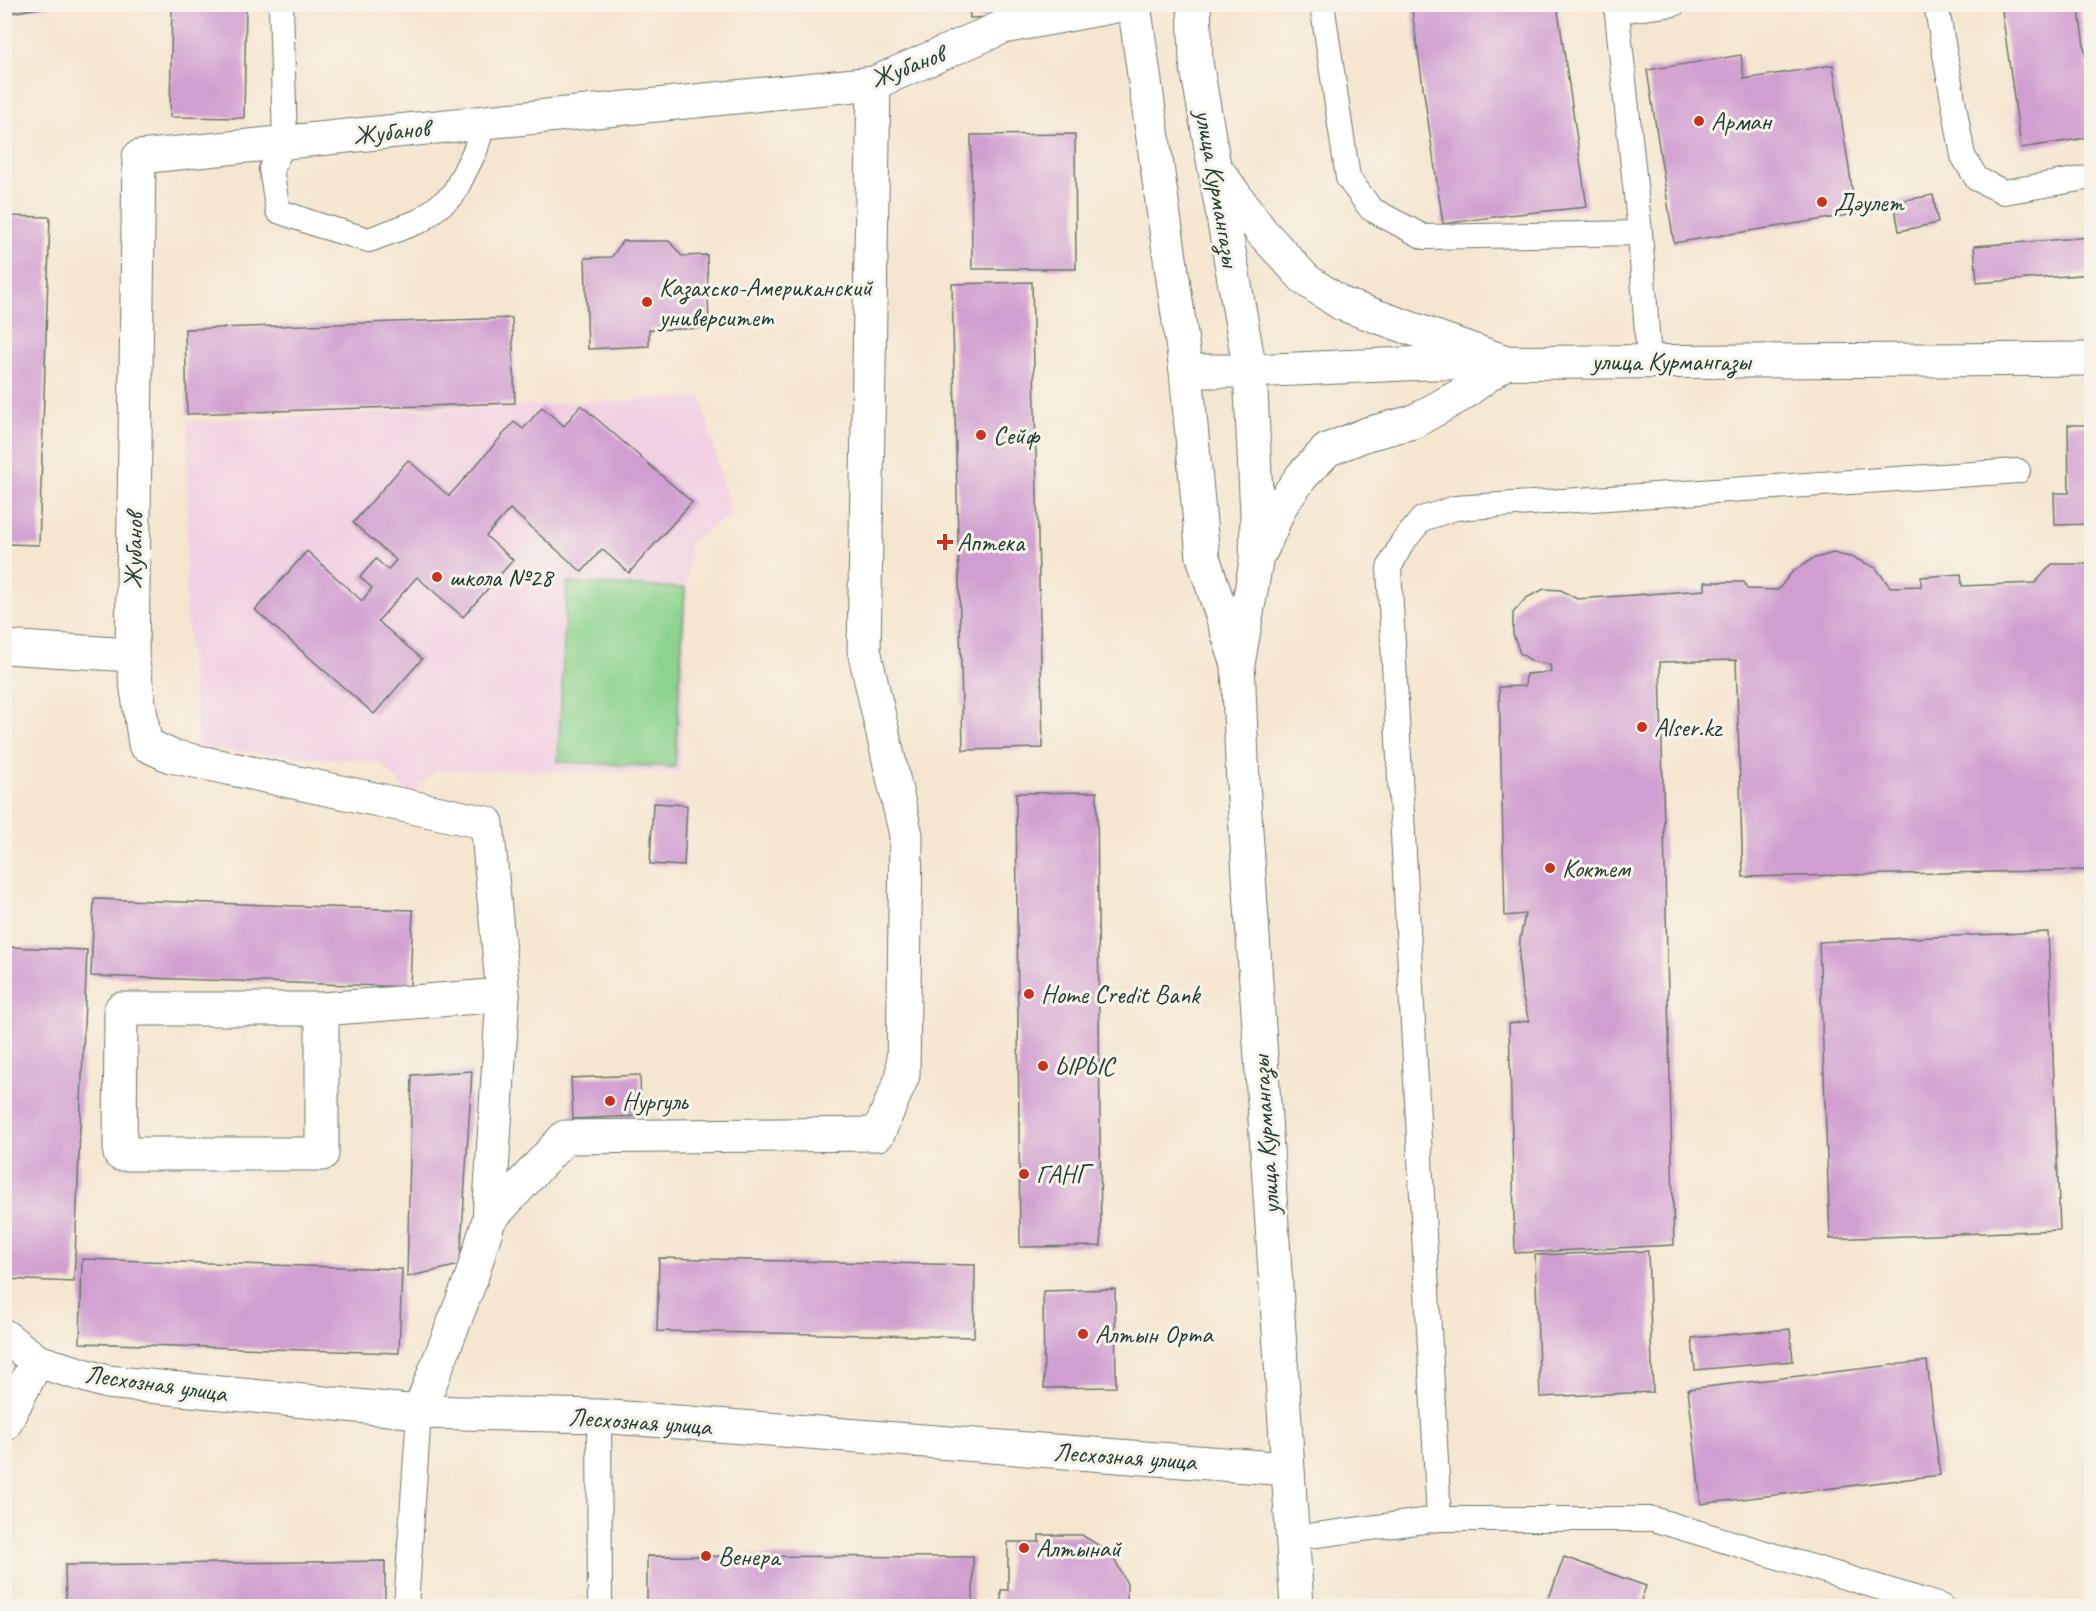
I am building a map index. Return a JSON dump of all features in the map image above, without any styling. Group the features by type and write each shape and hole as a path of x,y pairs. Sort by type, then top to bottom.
{"street":[{"name":"Жубанов","path":"132,655 139,157 874,83 1003,27 1126,4"},
{"name":"улица Курмангазы","path":"1134,4 1186,371 1203,557 1238,664"},
{"name":"улица Курмангазы","path":"1194,4 1196,62 1250,371 1257,515 1256,562 1238,664 1243,784 1297,1606"},
{"path":"489,1220 565,1137 878,1134 903,1075 906,835 864,650 874,83"},
{"path":"1215,168 1261,231 1306,280 1342,304 1506,362"},
{"name":"улица Курмангазы","path":"1186,371 1250,371 1426,363 2091,359"},
{"path":"1256,562 1281,505 1302,476 1326,450 1367,434 1413,422 1461,395 1506,362"},
{"path":"4,647 132,655 145,744 171,756 487,824 503,995 489,1220 471,1279 419,1412"},
{"path":"322,1009 322,1154 120,1154 122,1009 322,1009 503,995"},
{"name":"Лесхозная улица","path":"4,1336 37,1361 107,1382 419,1412 598,1416 1287,1468"},
{"path":"4,1425 37,1361"}],"lane":[{"path":"281,4 285,142 271,169 278,211 369,240 420,221 453,195 475,150 484,122"},
{"path":"1322,4 1347,178 1371,209 1424,237 1640,232"},
{"path":"1649,361 1640,232 1617,8 1674,4"},
{"path":"1936,4 1963,156 1977,178 2004,192 2091,177"},
{"path":"1439,1519 1389,568 1402,543 1422,519 1455,508 2018,471"},
{"path":"406,1606 419,1412"},
{"path":"598,1416 600,1606"},
{"path":"1293,1538 1439,1519 1653,1518 1941,1606"}],"shaded area":[{"name":"школа №28","path":"701,397 731,515 689,543 680,772 436,770 411,795 380,762 198,748 186,611 188,421"}],"green space":[{"path":"567,583 685,588 675,767 558,762"}],"building":[{"path":"4,4 50,4 50,6 4,14"},
{"path":"172,4 246,4 244,118 170,117"},
{"path":"969,4 1023,4 1023,16 970,18"},
{"path":"1411,4 1557,4 1587,207 1443,224"},
{"path":"2001,4 2078,4 2092,102 2092,137 2021,148"},
{"path":"1741,55 1744,79 1833,65 1856,214 1674,243 1647,70"},
{"path":"1075,134 1076,269 972,269 971,135"},
{"path":"1933,195 1938,223 1899,231 1894,202"},
{"path":"4,216 50,217 39,545 8,544 7,618 4,618"},
{"path":"2092,237 2092,274 1977,283 1974,246"},
{"name":"Казахско-Американский университет","path":"622,241 669,241 682,256 707,255 709,328 649,330 649,346 588,349 585,258 612,257"},
{"path":"1032,282 1043,748 963,750 952,284"},
{"path":"512,318 515,403 187,414 185,329"},
{"path":"581,405 692,502 629,573 602,549 582,572 510,509 486,536 513,560 463,617 417,577 378,621 422,659 374,714 255,610 307,551 362,601 372,588 360,577 376,559 388,570 396,560 353,523 408,460 449,496 514,422 523,429 542,407 564,426"},
{"path":"2068,425 2092,425 2092,524 2055,525 2054,493 2069,493"},
{"path":"1833,553 1854,558 1876,568 1890,587 1921,586 1921,577 1961,574 1962,586 2035,583 2052,564 2092,564 2092,870 1743,877 1736,660 1660,662 1674,1245 1515,1253 1509,1024 1529,1021 1522,994 1519,963 1520,939 1525,914 1505,916 1499,687 1525,686 1526,674 1551,672 1550,665 1532,661 1520,653 1513,634 1513,613 1526,598 1544,589 1561,590 1577,599 1705,590 1705,582 1744,582 1747,589 1778,590 1792,572 1812,559"},
{"path":"1097,792 1101,1246 1020,1247 1016,793"},
{"path":"653,803 687,805 684,866 650,864"},
{"path":"94,899 413,910 410,987 91,976"},
{"path":"2048,932 2060,1230 1830,1239 1819,942"},
{"path":"9,947 87,950 74,1282 4,1279 4,1062"},
{"path":"472,1071 460,1265 407,1277 412,1075"},
{"path":"640,1075 641,1116 573,1119 571,1078"},
{"path":"1648,1251 1653,1392 1540,1397 1535,1255"},
{"path":"659,1258 975,1265 974,1337 657,1331"},
{"path":"82,1259 402,1269 399,1353 80,1343"},
{"path":"1115,1289 1116,1387 1044,1388 1043,1291"},
{"path":"1790,1329 1793,1361 1695,1370 1692,1338"},
{"path":"1927,1361 1940,1475 1701,1504 1688,1389"},
{"path":"1039,1535 1082,1535 1103,1548 1116,1562 1127,1584 1127,1606 1001,1606 1001,1590 1008,1590 1008,1542 1039,1542"},
{"path":"647,1556 973,1557 973,1606 647,1606"},
{"path":"1564,1557 1646,1586 1639,1606 1546,1606"},
{"path":"385,1561 385,1606 66,1606 65,1565"}],"place":[{"name":"Арман","path":"1699,121"},
{"name":"Дәулет","path":"1822,202"},
{"name":"Казахско-Американский университет","path":"647,302"},
{"name":"Сейф","path":"981,435"},
{"name":"Аптека","path":"945,542"},
{"name":"школа №28","path":"437,577"},
{"name":"Alser.kz","path":"1642,727"},
{"name":"Коктем","path":"1550,868"},
{"name":"Home Credit Bank","path":"1029,994"},
{"name":"ЫРЫС","path":"1043,1066"},
{"name":"Нургуль","path":"610,1101"},
{"name":"ГАНГ","path":"1024,1174"},
{"name":"Алтын Орта","path":"1083,1334"},
{"name":"Алтынай","path":"1024,1548"},
{"name":"Венера","path":"706,1556"}]}
